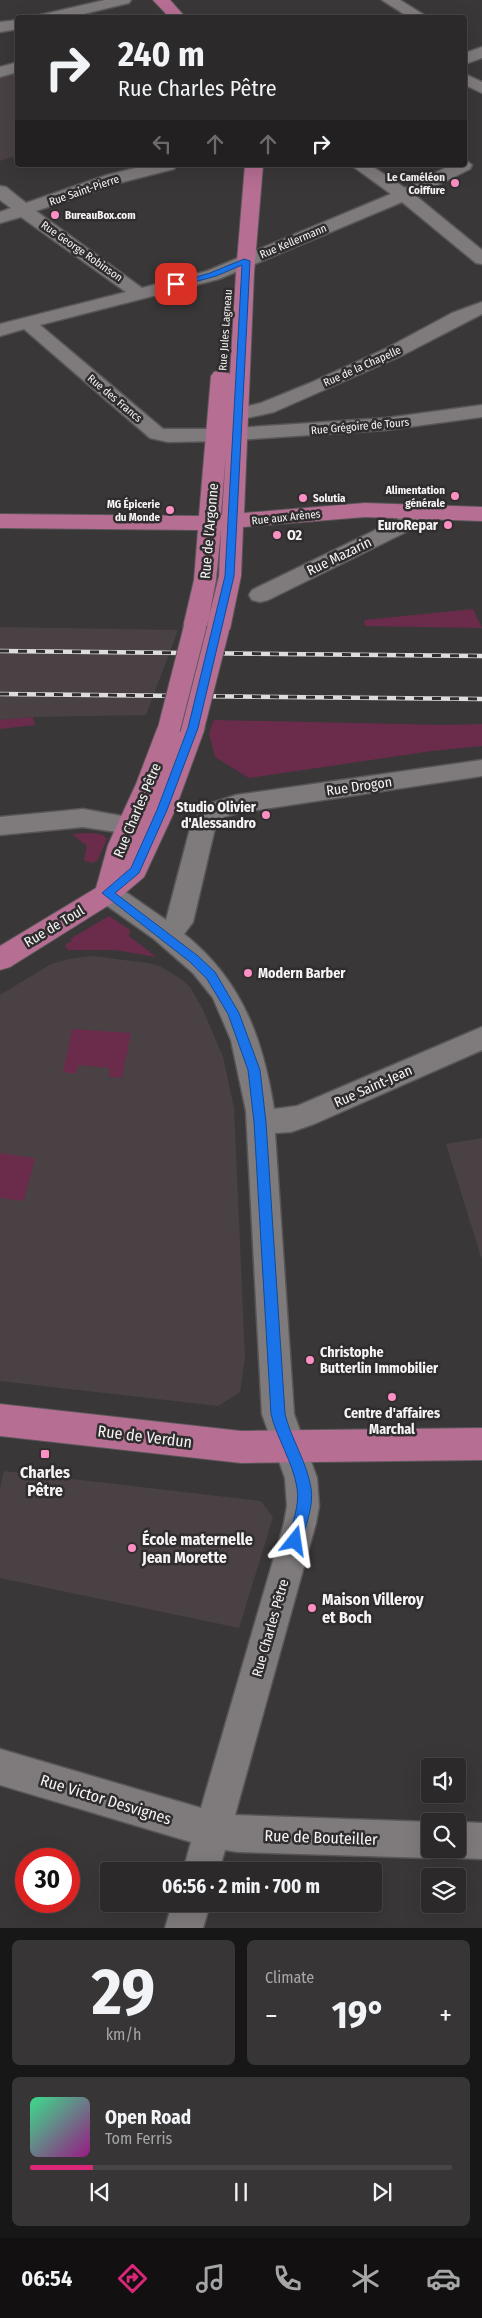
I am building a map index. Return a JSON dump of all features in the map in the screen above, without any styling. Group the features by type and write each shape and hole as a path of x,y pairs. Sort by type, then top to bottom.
{"main road":[{"path":"161,0 176,15"},
{"name":"Rue Jules Lagneau","path":"230,428 238,265 237,167"},
{"name":"Rue Jules Lagneau","path":"230,428 238,265 254,167"},
{"name":"Rue de l'Argonne","path":"207,628 230,576 233,522 230,428"},
{"name":"Rue de l'Argonne","path":"207,628 204,584 210,524 230,428"},
{"name":"Rue aux Arènes","path":"0,521 210,524 354,510 482,514"},
{"name":"Rue Charles Pêtre","path":"108,893 135,870 142,827 181,728 207,628"},
{"name":"Rue de Toul","path":"0,959 108,893"},
{"name":"Rue de Verdun","path":"0,1420 241,1447 482,1444"}],"street":[{"path":"58,15 124,0"},
{"path":"389,0 416,15"},
{"path":"0,27 15,24"},
{"path":"467,58 482,52"},
{"path":"0,72 15,68"},
{"path":"467,80 482,88"},
{"name":"Rue Kellermann","path":"467,164 482,156"},
{"name":"Rue Saint-Pierre","path":"0,218 119,177 160,167"},
{"path":"362,167 404,195 482,259"},
{"name":"Rue Kellermann","path":"0,330 138,294 238,265 404,195 461,167"},
{"name":"Rue George Robinson","path":"0,192 130,284 138,294"},
{"name":"Rue de la Chapelle","path":"230,428 267,408 394,352 459,317 482,308"},
{"name":"Rue des Francs","path":"29,322 34,330 157,434 168,436 230,428"},
{"name":"Rue Grégoire de Tours","path":"230,428 250,435 377,425 482,411"},
{"name":"Rue Mazarin","path":"260,595 401,526 411,518 412,512"},
{"name":"Rue Drogon","path":"167,937 180,922 203,824 215,811 236,804 480,774"},
{"path":"0,826 83,818 142,827"},
{"name":"Rue Charles Pêtre","path":"108,893 167,937 211,975 226,998 240,1029 254,1070 260,1122 278,1409 282,1431 299,1467 304,1489 303,1509 203,1862"},
{"name":"Rue Saint-Jean","path":"260,1122 291,1120 304,1116 482,1038"},
{"name":"Rue Victor Desvignes","path":"0,1767 211,1830"},
{"name":"Rue de Bouteiller","path":"211,1830 238,1834 421,1840"},
{"path":"466,1840 482,1841"},
{"path":"184,1928 189,1912"}],"shaded area":[{"path":"15,73 15,156 0,161 0,78"},
{"path":"473,609 482,628 365,626 364,620"},
{"path":"0,627 178,630 146,715 33,717 0,720"},
{"path":"33,717 35,725 0,729 0,720"},
{"path":"214,720 446,725 482,724 482,746 432,751 249,778 215,757 209,733"},
{"path":"92,833 103,835 107,839 97,861 92,863 84,860 87,846 72,834"},
{"path":"109,916 130,930 129,936 156,957 115,950 68,950 65,945 72,941 70,939"},
{"path":"92,956 148,963 161,967 181,979 190,987 203,1010 223,1057 234,1108 245,1358 240,1392 218,1406 0,1381 0,995 51,964"},
{"path":"72,1029 131,1033 122,1078 109,1077 109,1068 79,1065 75,1074 63,1072"},
{"path":"482,1138 482,1260 446,1144"},
{"path":"0,1153 35,1158 24,1201 0,1198"},
{"name":"École maternelle Jean Morette","path":"4,1471 261,1501 273,1517 239,1628 0,1578 0,1488"}],"railway":[{"path":"0,651 482,656"},
{"path":"0,694 482,699"}],"place":[{"name":"Le Caméléon Coiffure","path":"455,183"},
{"name":"BureauBox.com","path":"55,215"},
{"name":"Alimentation générale","path":"455,496"},
{"name":"Solutia","path":"303,498"},
{"name":"MG Épicerie du Monde","path":"170,510"},
{"name":"EuroRepar","path":"448,525"},
{"name":"O2","path":"277,535"},
{"name":"Studio Olivier d'Alessandro","path":"266,815"},
{"name":"Modern Barber","path":"248,973"},
{"name":"Christophe Butterlin Immobilier","path":"310,1360"},
{"name":"Centre d'affaires Marchal","path":"392,1397"},
{"name":"Charles Pêtre","path":"45,1454"},
{"name":"École maternelle Jean Morette","path":"132,1548"},
{"name":"Maison Villeroy et Boch","path":"312,1608"}],"route":[{"path":"176,284 213,275 246,261 230,576 193,728 162,810 135,870 108,893 167,937 211,975 233,1013 254,1070 260,1122 278,1414 282,1431 299,1467 304,1489 303,1509 295,1541"}]}
